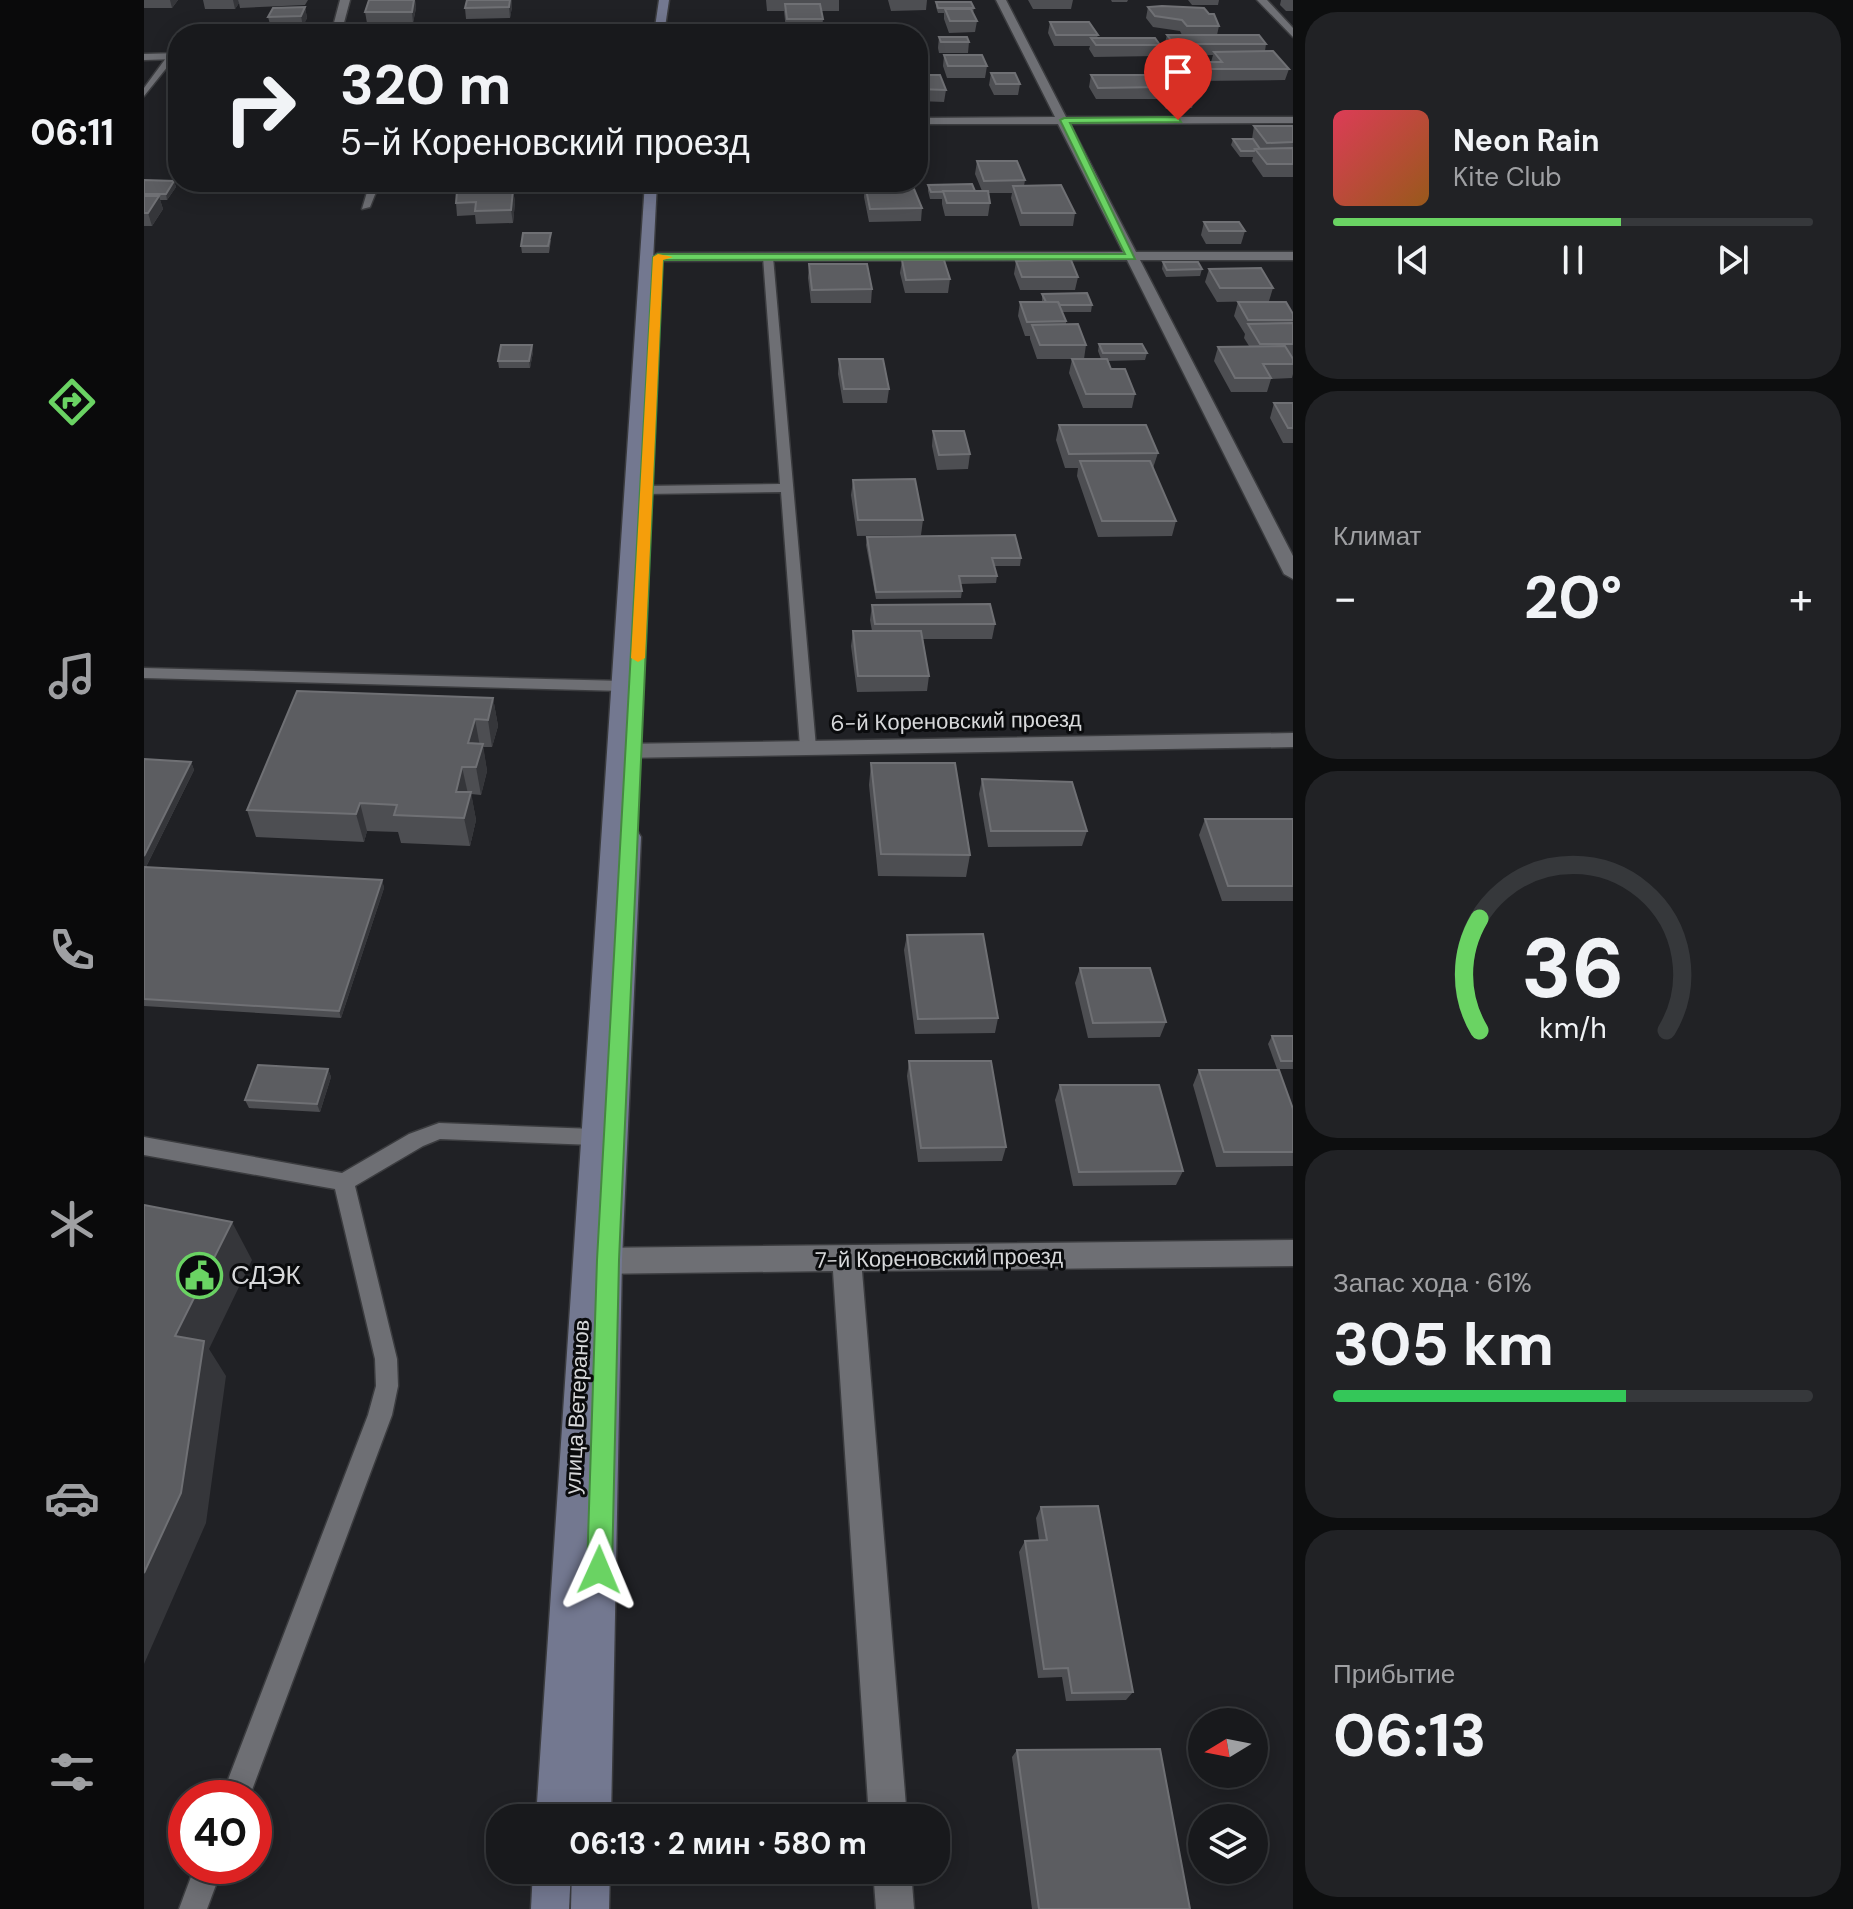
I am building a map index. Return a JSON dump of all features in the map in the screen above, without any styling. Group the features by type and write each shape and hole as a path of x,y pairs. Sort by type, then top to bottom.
{"street":[{"path":"339,24 345,0"},
{"path":"660,24 664,0"},
{"path":"1001,0 1293,574"},
{"path":"1262,0 1293,34"},
{"path":"144,57 168,56"},
{"path":"928,121 1293,120"},
{"name":"улица Ветеранов","path":"592,1804 597,1260 594,1137 627,751 623,686 650,192"},
{"name":"улица Ветеранов","path":"556,1804 597,1260 664,192"},
{"path":"658,257 1293,256"},
{"name":"6-й Кореновский проезд","path":"627,751 1293,740"},
{"name":"7-й Кореновский проезд","path":"597,1260 847,1260 1293,1253"},
{"path":"847,1260 887,1804"},
{"path":"550,1909 551,1884"},
{"path":"590,1909 591,1884"},
{"path":"893,1884 895,1909"}],"lane":[{"path":"144,94 168,65"},
{"path":"365,207 371,192"},
{"path":"768,257 808,747"},
{"path":"644,490 787,488"},
{"path":"144,673 623,686"},
{"path":"144,1146 344,1182 416,1140 439,1131 594,1137"},
{"path":"242,1780 380,1415 387,1386 386,1359 344,1182"},
{"path":"193,1909 202,1884"}],"building":[{"path":"369,0 414,0 412,12 365,12"},
{"path":"467,0 510,0 509,7 465,8"},
{"path":"936,2 971,2 974,8 938,8"},
{"path":"785,4 820,4 823,19 787,19"},
{"path":"305,7 301,16 268,17 273,8"},
{"path":"1148,7 1204,8 1209,14 1214,14 1219,26 1187,26 1182,20 1155,16"},
{"path":"945,9 971,9 977,21 950,21"},
{"path":"1050,22 1089,22 1098,35 1056,35"},
{"path":"1167,35 1259,35 1266,44 1174,44"},
{"path":"939,37 967,37 969,42 941,42"},
{"path":"1091,38 1155,38 1160,45 1096,45"},
{"path":"1273,51 1289,69 1199,69 1194,62 1222,62 1214,52"},
{"path":"944,55 982,55 987,66 948,66"},
{"path":"991,73 1015,73 1020,84 996,84"},
{"path":"928,75 940,75 946,90 928,89"},
{"path":"1091,75 1180,75 1195,96 1169,97 1162,87 1098,88"},
{"path":"1254,126 1293,126 1293,142 1267,143"},
{"path":"1233,139 1253,139 1260,149 1241,151"},
{"path":"1293,148 1293,164 1267,164 1255,149"},
{"path":"977,161 1017,161 1025,180 984,181"},
{"path":"144,180 168,181 166,194 144,194"},
{"path":"972,184 975,191 931,192 928,185"},
{"path":"1061,185 1075,213 1022,213 1013,186"},
{"path":"943,191 988,191 990,203 947,203"},
{"path":"457,192 513,192 511,210 475,211 476,202 456,203"},
{"path":"867,192 915,192 922,208 870,209"},
{"path":"144,196 159,196 148,213 144,213"},
{"path":"1204,222 1239,222 1245,231 1209,231"},
{"path":"523,233 551,233 548,246 521,246"},
{"path":"902,260 944,260 950,279 906,280"},
{"path":"1071,260 1078,277 1022,277 1016,261"},
{"path":"1163,262 1198,262 1202,269 1167,270"},
{"path":"809,264 867,264 872,289 812,290"},
{"path":"1261,268 1273,288 1220,288 1209,269"},
{"path":"1087,293 1092,305 1046,302 1042,294"},
{"path":"1020,302 1058,302 1066,321 1027,322"},
{"path":"1238,302 1286,302 1293,320 1248,320"},
{"path":"1293,323 1293,344 1260,344 1248,324"},
{"path":"1078,324 1086,345 1040,345 1032,325"},
{"path":"1099,344 1142,344 1147,353 1103,353"},
{"path":"501,345 532,345 529,361 498,361"},
{"path":"1285,346 1293,364 1263,364 1271,378 1235,378 1218,347"},
{"path":"839,359 883,359 889,389 844,389"},
{"path":"1072,359 1107,359 1111,369 1125,369 1135,394 1086,394"},
{"path":"1274,403 1293,403 1293,428 1288,428"},
{"path":"1059,425 1146,425 1158,453 1069,454"},
{"path":"933,431 964,431 970,454 939,455"},
{"path":"1080,461 1150,461 1176,521 1102,521"},
{"path":"915,479 923,520 858,520 853,480"},
{"path":"1015,535 1021,558 992,558 997,576 959,576 962,591 876,592 867,537"},
{"path":"990,604 995,624 875,624 872,605"},
{"path":"853,631 921,631 929,676 858,676"},
{"path":"297,691 493,698 488,720 475,719 468,743 483,744 476,767 462,767 456,792 471,792 464,818 394,815 397,805 360,803 356,814 247,810"},
{"path":"144,759 191,762 144,856"},
{"path":"871,763 955,763 970,855 881,854"},
{"path":"982,779 1072,782 1087,831 991,831"},
{"path":"1205,819 1293,819 1293,886 1228,886"},
{"path":"144,867 382,880 339,1011 144,999"},
{"path":"983,934 998,1018 918,1019 907,935"},
{"path":"1080,968 1150,968 1166,1022 1093,1023"},
{"path":"1272,1036 1293,1036 1293,1061 1281,1061"},
{"path":"909,1061 991,1061 1006,1147 921,1148"},
{"path":"258,1065 328,1069 317,1104 245,1100"},
{"path":"1199,1070 1279,1070 1293,1109 1293,1152 1224,1152"},
{"path":"1060,1085 1159,1085 1183,1171 1079,1172"},
{"path":"144,1205 232,1222 175,1336 204,1341 181,1493 144,1573"},
{"path":"1098,1506 1133,1692 1072,1693 1068,1668 1044,1669 1025,1541 1047,1540 1041,1507"},
{"path":"1160,1749 1190,1909 1039,1909 1017,1750"}],"slow traffic":[{"path":"638,658 658,257 668,257"}],"place":[{"name":"СДЭК","path":"200,1275"}],"route":[{"path":"599,1570 608,1260 658,257 1132,257 1064,120 1178,120"}]}
